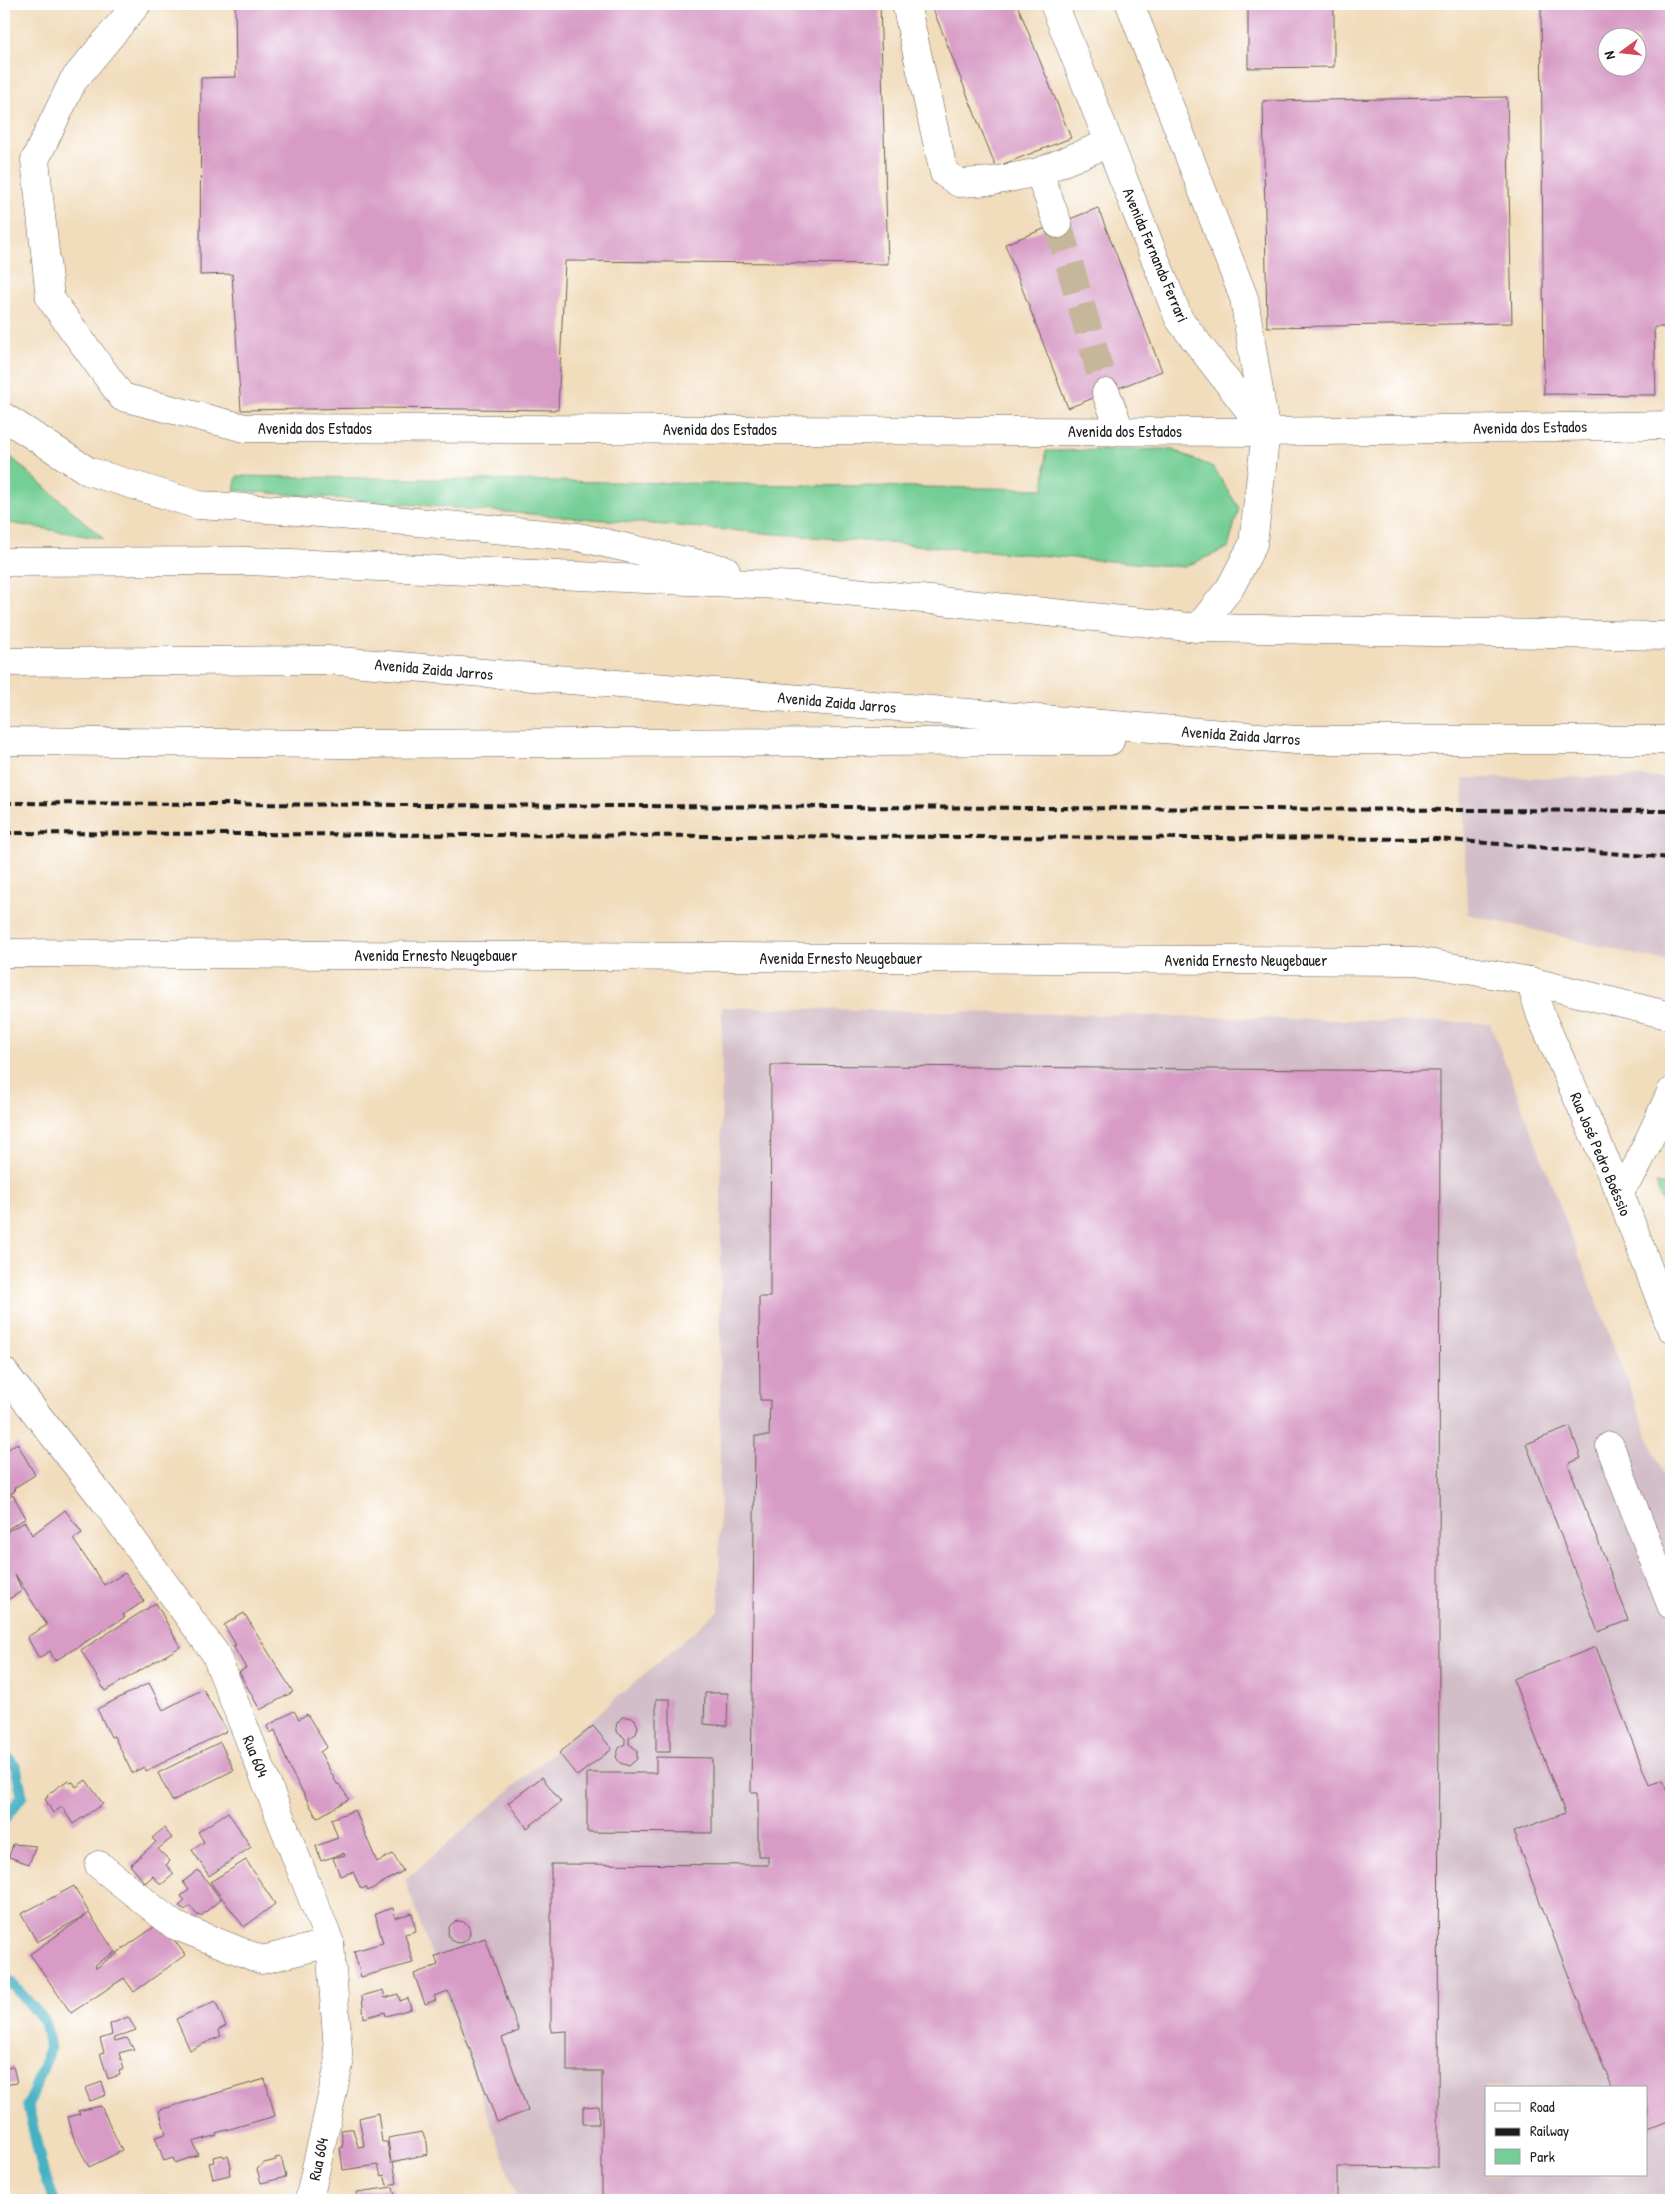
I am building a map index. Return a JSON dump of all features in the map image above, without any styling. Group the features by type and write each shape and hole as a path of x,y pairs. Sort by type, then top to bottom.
{"main road":[{"name":"Avenida dos Estados","path":"137,4 73,81 35,160 50,298 122,397 245,428 1266,432 1671,425"},
{"path":"906,4 944,173 959,183 993,181 1039,172 1109,143"},
{"name":"Avenida Fernando Ferrari","path":"1054,4 1179,318 1266,432"},
{"path":"1130,4 1244,298 1266,432 1253,544 1230,588 1198,628"},
{"path":"1039,172 1058,224"},
{"path":"1106,393 1120,430"},
{"path":"4,417 88,471 198,505 297,511 578,537 798,586"},
{"path":"4,562 246,561 798,586 1198,628 1671,636"},
{"name":"Avenida Zaida Jarros","path":"4,662 327,660 1296,740 1671,740"},
{"path":"4,741 340,744 1296,740"},
{"name":"Avenida Ernesto Neugebauer","path":"4,953 1417,961 1530,981 1671,1016"},
{"name":"Rua José Pedro Boéssio","path":"1530,981 1541,1016 1618,1191 1671,1328"},
{"path":"1618,1191 1636,1168 1671,1092"},
{"name":"Rua 604","path":"4,1372 106,1502 215,1653 330,1943 339,2064 309,2200"},
{"path":"1610,1446 1671,1605"},
{"path":"99,1865 174,1925 262,1960 330,1943"}],"shaded area":[{"path":"1671,777 1671,963 1467,914 1463,778"},
{"path":"722,1007 1490,1023 1671,1496 1671,2200 518,2200 405,1880 719,1610"}],"green space":[{"path":"1170,449 1213,467 1239,508 1228,548 1184,567 234,490 237,476 1044,489 1046,451"},
{"path":"4,451 104,539 4,522"},
{"path":"1656,1184 1671,1187 1671,1225"}],"building":[{"path":"235,4 880,4 888,264 565,261 558,410 374,408 241,410 232,274 200,275 201,78 236,77"},
{"path":"931,4 1017,4 1071,138 996,167"},
{"path":"1248,4 1334,4 1334,67 1248,68"},
{"path":"1541,4 1671,4 1671,327 1654,327 1656,395 1544,394"},
{"path":"1507,97 1512,323 1267,327 1263,101"},
{"path":"1098,208 1162,371 1068,408 1005,244"},
{"path":"771,1065 1440,1071 1438,2168 1337,2167 1337,2200 602,2200 602,2071 567,2071 567,2031 551,2032 551,1864 768,1865 768,1856 758,1856 758,1792 751,1792 755,1436 769,1436 770,1400 760,1400 759,1297 770,1297"},
{"path":"1570,1427 1581,1458 1568,1464 1629,1620 1598,1632 1526,1444"},
{"path":"17,1443 35,1475 14,1488 15,1491 4,1498 4,1452"},
{"path":"13,1495 26,1518 4,1531 4,1501"},
{"path":"65,1510 82,1533 73,1539 104,1585 125,1573 144,1601 123,1615 125,1617 55,1661 50,1651 39,1658 27,1637 47,1625 15,1574 22,1591 4,1602 4,1533 25,1522 32,1535"},
{"path":"156,1603 180,1647 105,1691 81,1650"},
{"path":"244,1613 293,1692 260,1710 239,1672 246,1668 233,1646 236,1645 224,1625"},
{"path":"1596,1647 1649,1785 1663,1780 1671,1802 1671,2121 1648,2130 1648,2086 1611,2086 1513,1832 1565,1813 1513,1679"},
{"path":"149,1683 163,1710 203,1689 227,1731 146,1771 144,1767 132,1773 114,1736 111,1737 97,1709"},
{"path":"705,1693 728,1693 727,1726 704,1724"},
{"path":"656,1699 670,1699 670,1752 656,1752"},
{"path":"294,1711 299,1719 307,1714 327,1747 320,1752 337,1784 339,1784 349,1799 317,1818 290,1769 275,1730 270,1733 267,1726"},
{"path":"622,1717 635,1719 638,1727 636,1734 629,1738 629,1744 637,1750 637,1759 629,1766 620,1763 616,1757 619,1748 625,1744 625,1738 618,1733 616,1728 617,1723"},
{"path":"593,1726 612,1749 577,1776 559,1753"},
{"path":"220,1742 234,1770 172,1801 158,1773"},
{"path":"656,1757 712,1758 712,1833 587,1832 587,1773 656,1773"},
{"path":"542,1777 561,1802 527,1828 508,1803"},
{"path":"68,1780 70,1783 73,1782 76,1787 86,1780 103,1804 73,1824 62,1807 53,1813 45,1799 48,1797 47,1795"},
{"path":"355,1810 377,1862 393,1854 403,1871 368,1891 366,1887 361,1889 353,1872 340,1876 333,1858 345,1855 344,1853 321,1861 316,1846 338,1838 331,1819"},
{"path":"228,1812 251,1847 209,1876 192,1850 204,1842 198,1832"},
{"path":"164,1828 172,1838 158,1849 170,1861 166,1865 174,1874 161,1885 153,1876 145,1883 130,1865 156,1842 152,1838"},
{"path":"13,1844 36,1846 29,1864 9,1857"},
{"path":"246,1860 275,1904 244,1927 210,1882"},
{"path":"198,1870 221,1899 201,1916 197,1915 190,1906 185,1910 179,1906 185,1901 181,1896 189,1890 183,1882"},
{"path":"74,1886 89,1913 37,1942 21,1914"},
{"path":"393,1908 395,1918 412,1913 416,1931 405,1934 413,1963 361,1977 354,1951 383,1943 375,1914"},
{"path":"89,1913 115,1952 95,1965 96,1968 161,1922 185,1955 134,1992 124,1978 71,2013 30,1954"},
{"path":"459,1921 469,1928 470,1932 463,1942 459,1943 449,1936 448,1932 455,1922"},
{"path":"485,1938 519,2031 502,2038 528,2111 497,2122 448,1991 434,1996 436,2000 425,2004 414,1974 438,1965 435,1956"},
{"path":"383,1990 385,1998 398,1994 400,2001 408,1998 411,2009 386,2016 385,2012 364,2018 362,1996"},
{"path":"215,2001 226,2026 218,2030 221,2036 190,2050 176,2019"},
{"path":"128,2017 136,2030 114,2038 115,2041 127,2038 134,2049 119,2053 124,2069 119,2071 120,2075 108,2079 100,2053 104,2052 100,2039 112,2035 110,2024"},
{"path":"13,2066 17,2083 4,2085 4,2069"},
{"path":"265,2079 275,2116 216,2133 217,2135 193,2142 198,2155 175,2163 173,2158 164,2161 155,2137 166,2134 159,2110"},
{"path":"102,2082 106,2095 90,2101 85,2088"},
{"path":"101,2106 122,2151 89,2167 73,2136 68,2117 80,2114 78,2111"},
{"path":"599,2106 599,2124 583,2124 583,2107"},
{"path":"378,2113 382,2142 387,2142 391,2164 388,2138 422,2132 427,2142 428,2154 393,2162 397,2183 387,2185 384,2175 381,2176 378,2165 343,2170 340,2148 342,2148 343,2142 341,2130 348,2129 353,2129 358,2147 364,2146 359,2118"},
{"path":"223,2155 224,2157 228,2156 231,2167 229,2168 230,2175 213,2179 209,2163 214,2162 213,2157"},
{"path":"281,2157 286,2177 261,2183 257,2169 264,2163"},
{"path":"393,2187 396,2200 358,2200 357,2192"}],"waterway":[{"path":"4,1754 16,1767 22,1796 4,1820"},
{"path":"4,1975 45,2021 50,2049 28,2106 43,2172 54,2200"}],"tunnel":[{"path":"1058,224 1106,393"}],"railway":[{"path":"4,803 1671,811"},
{"path":"4,833 1437,839 1671,858"}]}
